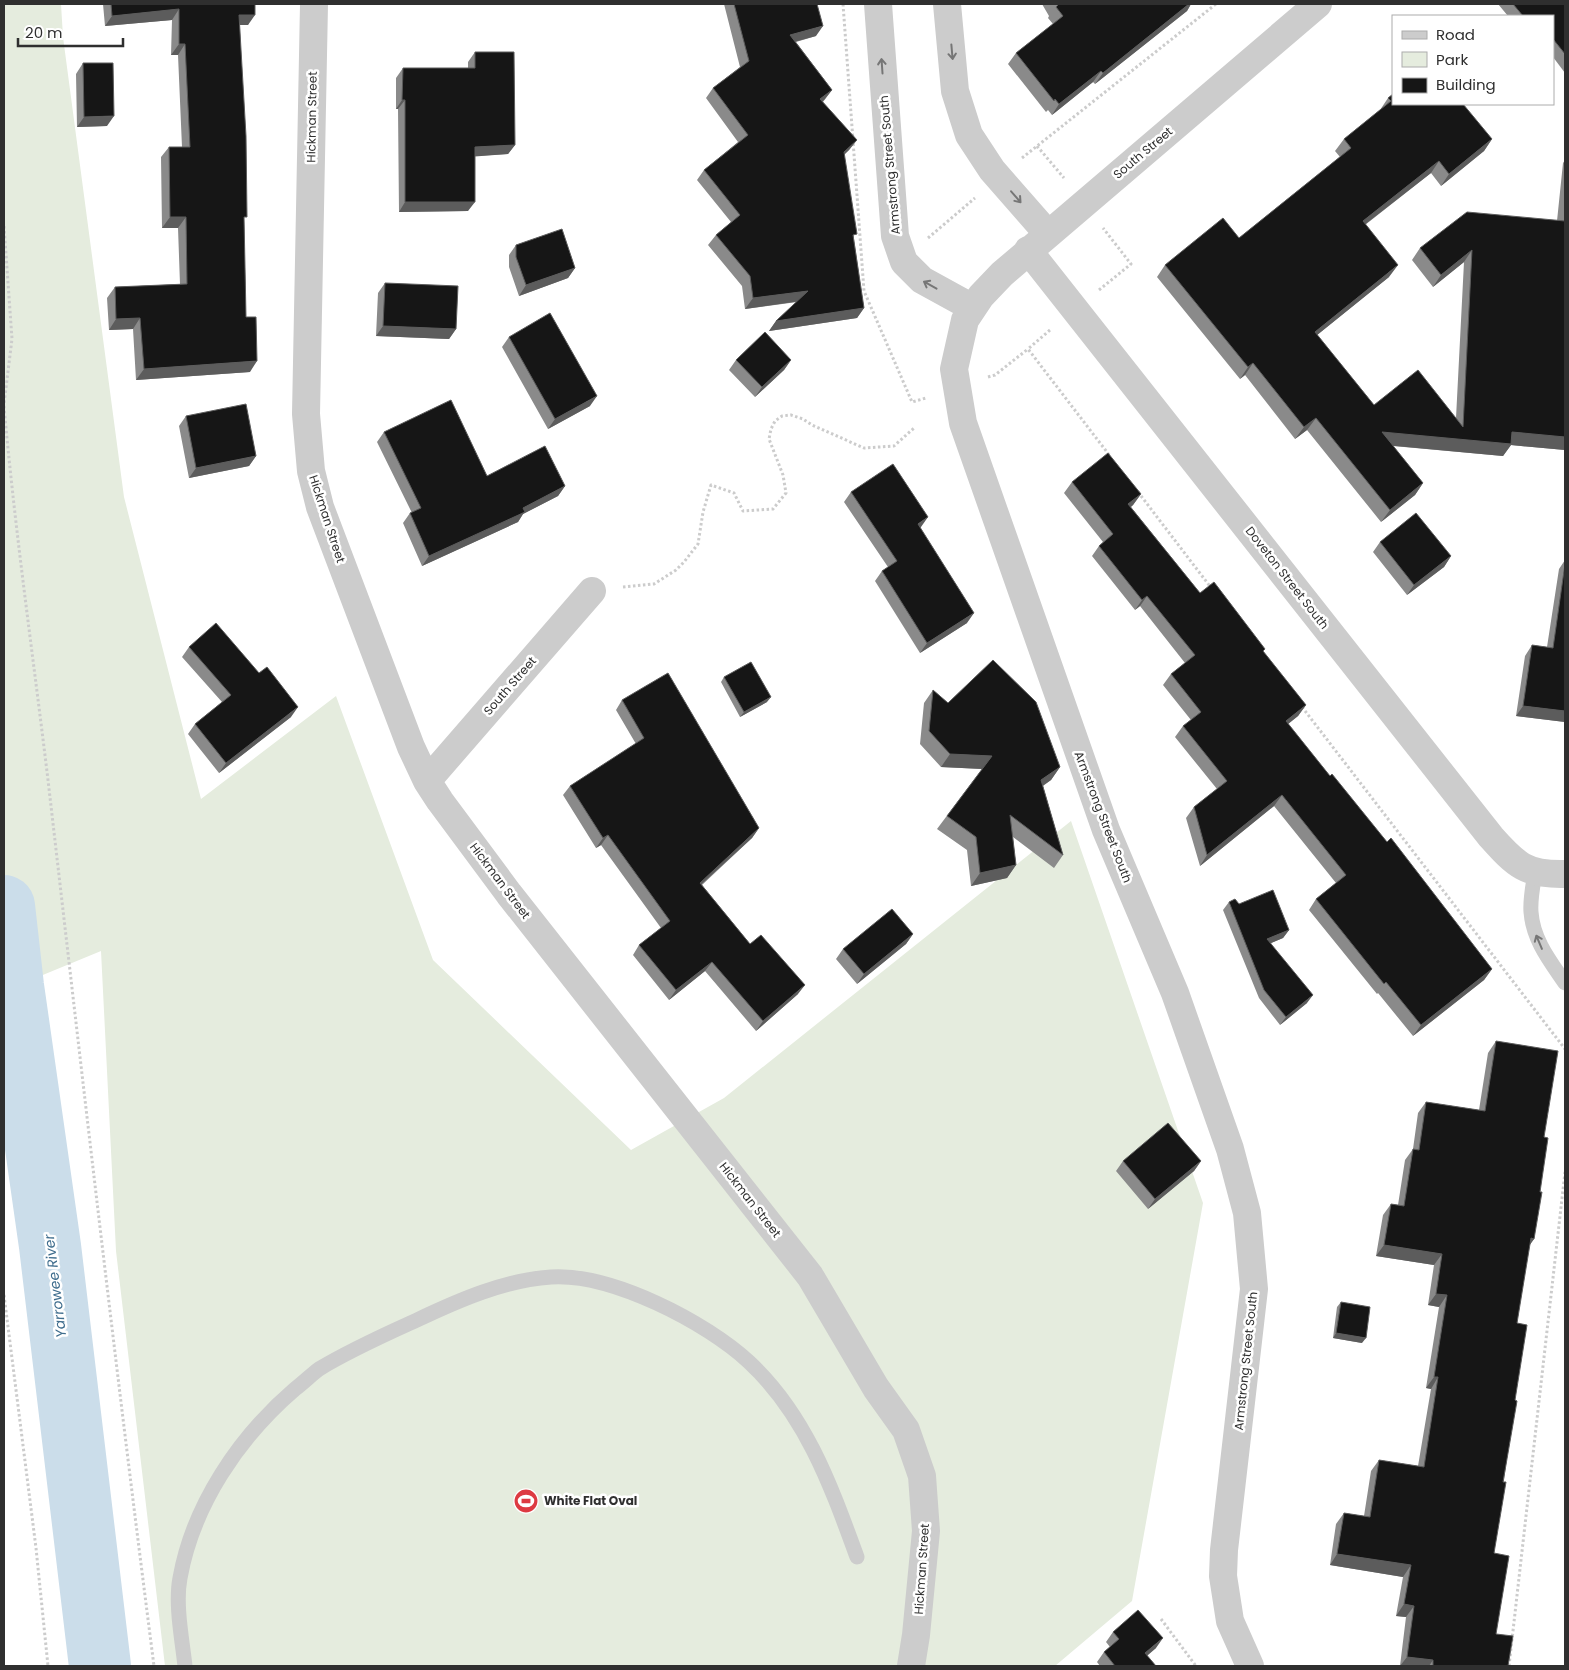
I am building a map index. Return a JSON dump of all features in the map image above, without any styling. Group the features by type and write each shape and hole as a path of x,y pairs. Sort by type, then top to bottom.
{"street":[{"name":"Hickman Street","path":"314,4 306,414 310,462 320,507 411,747 427,781 509,894 810,1276 876,1388 906,1430 922,1476 926,1531 916,1635 911,1666"},
{"name":"Armstrong Street South","path":"878,4 895,236 904,262 922,280 973,308 965,320 954,369 963,423 1106,830 1175,992 1230,1149 1247,1213 1254,1289 1224,1550 1223,1576 1230,1621 1250,1666"},
{"path":"947,4 955,91 969,135 1038,242"},
{"name":"South Street","path":"973,308 990,286 1038,242 1318,4"},
{"name":"Doveton Street South","path":"1038,242 1491,837 1517,863 1535,873 1565,874"},
{"name":"South Street","path":"427,781 592,591"}],"lane":[{"path":"1535,873 1531,911 1534,929 1542,950 1565,983"},
{"path":"185,1666 179,1613 179,1580 188,1546 198,1517 215,1484 234,1455 258,1426 284,1399 318,1370 385,1335 465,1299 519,1282 552,1277 581,1278 627,1291 666,1308 710,1332 748,1361 776,1391 803,1430 828,1479 857,1557"}],"path":[{"path":"1022,158 1216,4"},
{"path":"1037,146 1065,179"},
{"path":"925,240 978,196"},
{"path":"4,226 12,339 4,405 10,477 40,713 115,1357 154,1666"},
{"path":"1096,292 1131,264 1101,226"},
{"path":"982,379 995,374 1057,324"},
{"path":"1028,349 1112,459"},
{"path":"592,591 654,584 676,570 698,544 703,512 711,485 734,493 742,510 773,508 786,493 783,475 769,439 775,421 782,416 791,415 803,419 812,425 864,448 894,446 914,428"},
{"path":"1136,491 1215,593"},
{"path":"1300,703 1565,1049"},
{"path":"1509,1666 1565,1172"},
{"path":"4,1295 36,1548 48,1666"},
{"path":"1161,1619 1196,1666"}],"green space":[{"path":"4,4 61,4 63,37 124,497 201,799 336,696 433,960 631,1150 724,1098 1071,821 1203,1203 1132,1601 1055,1666 165,1666 116,1251 101,951 4,991"}],"building":[{"path":"111,4 255,4 255,15 239,15 246,136 247,217 244,217 246,317 256,317 257,361 144,369 140,318 116,319 115,287 187,284 186,217 170,217 169,147 190,147 185,44 179,44 179,9 112,16"},
{"path":"734,4 817,4 823,26 790,35 832,90 820,99 857,140 844,152 857,234 853,235 864,308 776,321 808,291 753,298 750,276 716,235 740,215 704,170 748,135 713,88 749,61"},
{"path":"1056,4 1189,4 1103,73 1101,71 1059,104 1055,99 1054,101 1016,53 1063,16 1056,7 1058,5"},
{"path":"1513,4 1565,4 1565,54 1554,40 1554,15 1522,15"},
{"path":"475,52 514,52 515,145 475,147 475,202 405,202 405,100 402,100 403,68 475,68"},
{"path":"83,63 113,63 114,116 84,117"},
{"path":"1392,95 1392,105 1464,105 1492,139 1449,174 1439,161 1363,221 1398,265 1315,332 1374,405 1418,370 1463,427 1472,250 1441,275 1420,248 1467,212 1565,221 1565,437 1512,432 1511,444 1382,432 1423,483 1390,510 1316,418 1304,427 1253,363 1248,367 1165,265 1223,218 1239,238 1351,148 1344,139 1391,101 1388,98"},
{"path":"562,229 575,268 526,285 516,257 516,245"},
{"path":"385,283 458,286 456,329 383,326"},
{"path":"550,313 597,396 555,419 509,337"},
{"path":"765,332 791,360 762,387 736,360"},
{"path":"451,400 487,476 545,446 565,486 523,508 525,512 429,556 410,513 421,508 384,432"},
{"path":"246,404 256,456 196,468 186,416"},
{"path":"1108,453 1141,494 1128,504 1200,593 1214,582 1265,649 1263,651 1306,705 1286,721 1387,842 1391,838 1492,969 1421,1025 1386,982 1384,984 1316,899 1346,875 1282,795 1207,855 1194,807 1227,781 1183,726 1201,712 1171,674 1195,655 1147,596 1142,600 1099,546 1113,534 1072,482"},
{"path":"893,464 928,517 918,524 974,613 927,643 882,571 897,561 851,492"},
{"path":"1416,513 1451,556 1414,585 1380,542"},
{"path":"1565,564 1565,711 1523,706 1532,645 1553,648"},
{"path":"216,623 259,673 267,667 298,707 226,763 195,724 231,695 189,647"},
{"path":"993,660 1036,702 1060,767 1041,780 1063,855 1010,815 1016,865 980,873 976,837 947,816 992,756 950,754 929,731 933,690 948,703"},
{"path":"751,662 771,697 744,712 724,677"},
{"path":"668,673 759,828 700,883 750,944 761,935 805,985 763,1021 712,962 676,990 639,945 670,921 608,835 603,838 570,786 644,738 622,700"},
{"path":"1273,890 1289,930 1267,939 1313,995 1286,1017 1264,990 1229,902 1235,899 1239,904"},
{"path":"892,909 913,934 864,974 843,949"},
{"path":"1496,1041 1558,1051 1544,1137 1548,1138 1540,1192 1542,1192 1534,1239 1531,1238 1517,1323 1527,1325 1515,1400 1517,1401 1503,1482 1506,1482 1494,1553 1509,1556 1496,1634 1513,1636 1508,1666 1433,1666 1433,1660 1407,1657 1414,1606 1404,1604 1411,1565 1337,1554 1344,1513 1370,1517 1379,1460 1424,1467 1438,1377 1434,1377 1447,1295 1436,1294 1442,1254 1384,1245 1391,1204 1404,1206 1413,1149 1419,1150 1426,1102 1485,1111"},
{"path":"1168,1123 1201,1161 1155,1199 1123,1161"},
{"path":"1341,1302 1370,1307 1366,1338 1336,1333"},
{"path":"1138,1610 1163,1638 1145,1653 1156,1666 1115,1666 1104,1652 1119,1639 1113,1632"}],"waterway":[{"name":"Yarrowee River","path":"4,906 13,986 50,1246 100,1666"}],"place":[{"name":"White Flat Oval","path":"526,1501"}]}
